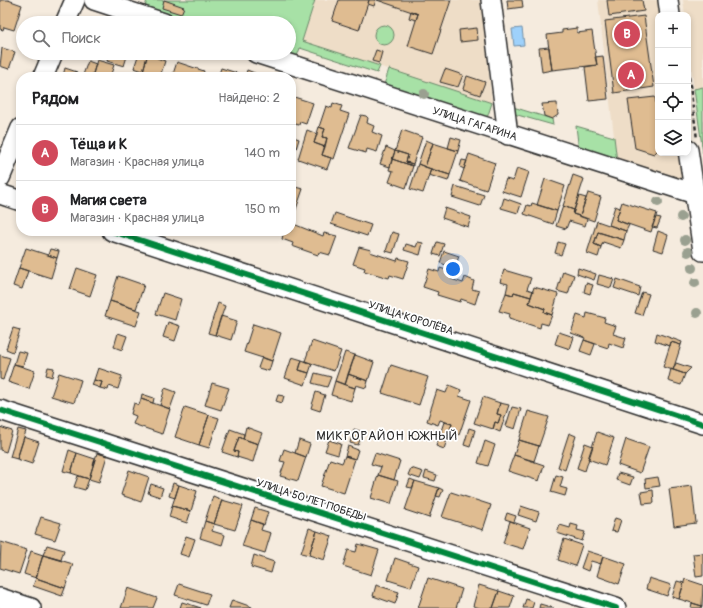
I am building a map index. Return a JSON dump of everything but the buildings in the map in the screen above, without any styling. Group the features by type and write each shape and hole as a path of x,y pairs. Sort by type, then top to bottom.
{"street":[{"path":"68,16 75,0"},
{"path":"94,0 143,16"},
{"path":"492,0 508,135"},
{"path":"668,0 670,12"},
{"path":"44,72 50,60"},
{"name":"УЛИЦА ГАГАРИНА","path":"278,60 508,135 698,201"},
{"path":"0,178 16,140"},
{"path":"693,147 703,251"},
{"path":"0,194 16,199"},
{"name":"УЛИЦА КОРОЛЁВА","path":"127,236 703,424"},
{"name":"УЛИЦА 50 ЛЕТ ПОБЕДЫ","path":"0,410 616,608"},
{"path":"0,598 31,608"}],"path":[{"path":"689,84 693,147"}],"shaded area":[{"path":"315,0 481,0 492,103 302,41"},
{"path":"598,0 664,0 666,12 655,12 655,156 686,156 691,185 617,162"},
{"path":"683,0 703,0 703,87 694,89 691,64 691,12 685,12"}],"green space":[{"path":"147,0 315,0 302,41 380,66 377,73 300,48 296,59 296,16 162,16 144,10"},
{"path":"380,25 388,25 394,31 394,39 388,45 380,45 374,39 374,31"},
{"path":"389,69 492,103 486,121 383,88"},
{"path":"703,87 703,153 694,89"},
{"path":"513,107 552,119 553,125 514,114"},
{"path":"576,126 614,137 617,162 579,151"}],"water":[{"path":"522,28 524,45 514,46 512,29"}],"cycle path":[{"path":"127,236 703,424"},
{"path":"0,410 616,608"}],"place":[{"name":"Магия света","path":"627,34"},
{"name":"Тёща и К","path":"631,75"}],"district":[{"name":"МИКРОРАЙОН ЮЖНЫЙ","path":"387,436"}]}
